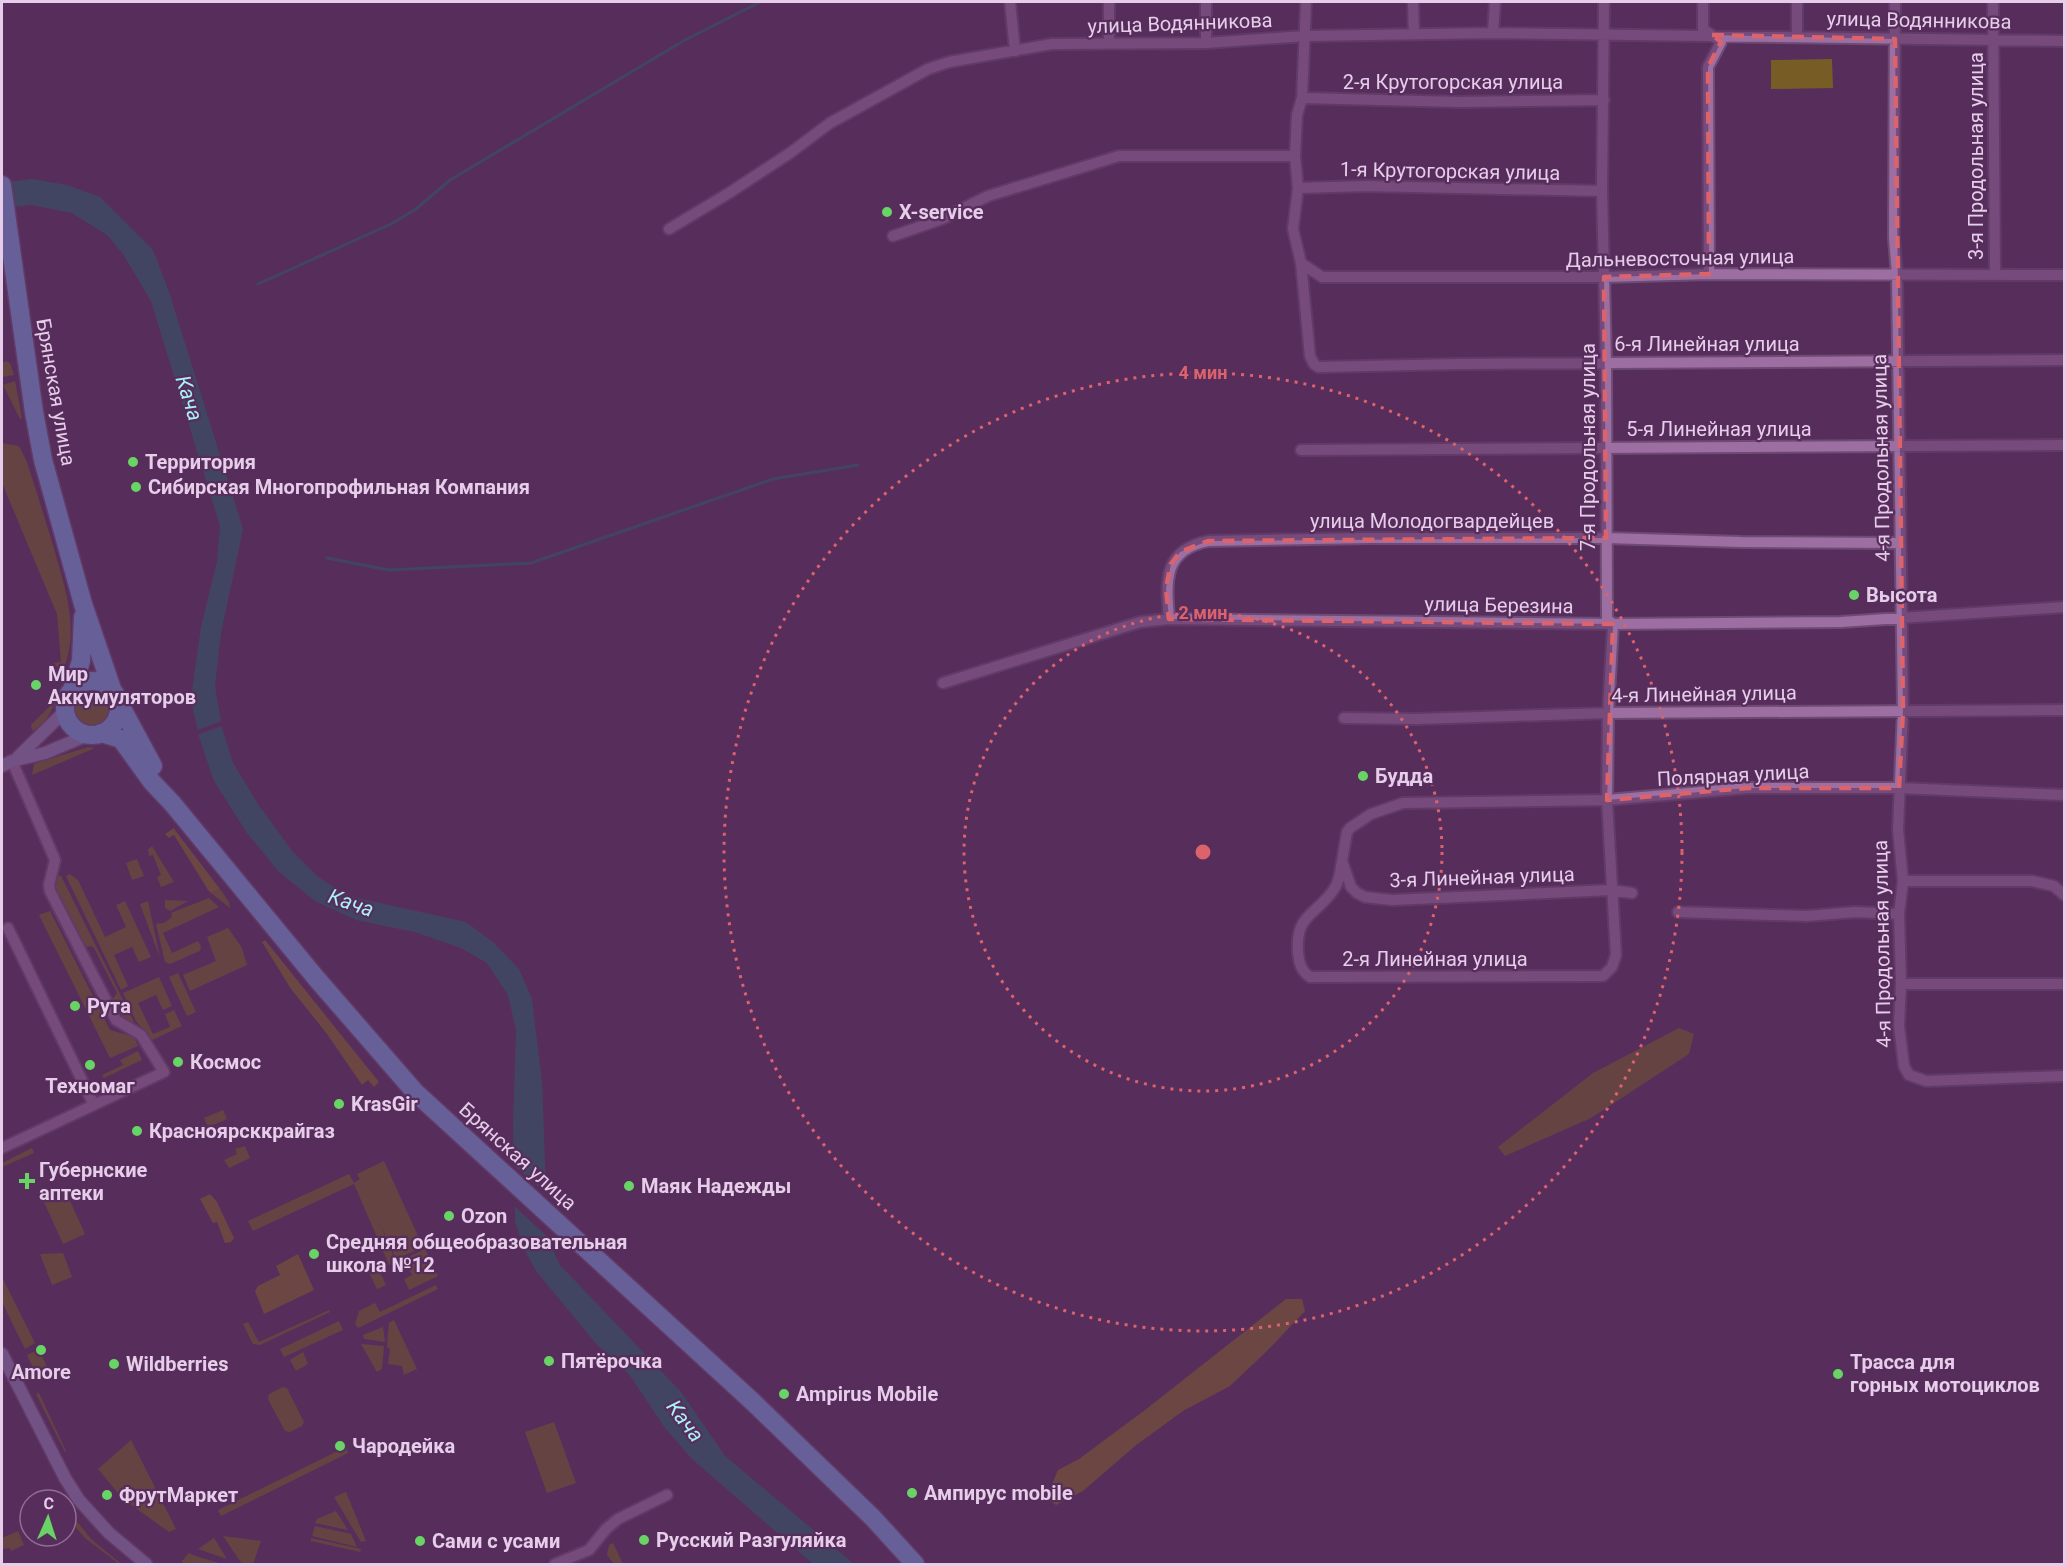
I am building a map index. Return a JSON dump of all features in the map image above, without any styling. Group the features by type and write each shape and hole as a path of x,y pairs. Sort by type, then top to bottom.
{"highway":[{"name":"Брянская улица","path":"2,185 34,412 43,460 83,604 115,695 172,802"},
{"name":"Брянская улица","path":"83,604 82,653 65,711 73,727 121,740 152,782 172,802 399,1076 753,1402 873,1518 915,1564"},
{"path":"72,690 88,681 96,681 105,684 115,695 119,707 116,720 112,726 95,734"}],"street":[{"path":"1010,2 1015,51"},
{"path":"1109,2 1109,43"},
{"path":"1206,2 1206,44"},
{"path":"1301,263 1293,229 1298,188 1295,156 1297,115 1302,98 1306,2"},
{"path":"1413,2 1414,34"},
{"path":"1493,33 1495,2"},
{"name":"7-я Продольная улица","path":"1604,2 1602,192 1606,363 1607,619 1613,624 1608,713 1607,800 1611,890"},
{"path":"1703,2 1703,29 1721,42 1708,67 1709,274"},
{"path":"1797,2 1797,36"},
{"name":"4-я Продольная улица","path":"1895,2 1894,238 1897,275 1903,710 1898,830 1903,880 1899,914 1902,984 1899,1026 1904,1066 1909,1075 1926,1081 2064,1076"},
{"name":"3-я Продольная улица","path":"1993,2 1995,275"},
{"name":"улица Водянникова","path":"669,230 747,182 830,123 928,69 949,62 1052,44 1206,44 1305,36 1493,33 2064,41"},
{"name":"2-я Крутогорская улица","path":"1302,98 1460,102 1604,100"},
{"path":"893,236 942,219 988,196 1119,156 1295,156"},
{"name":"1-я Крутогорская улица","path":"1298,188 1367,186 1602,192"},
{"name":"Дальневосточная улица","path":"1301,263 1323,277 1604,278 1709,274 2064,275"},
{"name":"6-я Линейная улица","path":"1301,263 1308,348 1314,364 1326,368 1459,364 2064,360"},
{"name":"5-я Линейная улица","path":"1301,450 2064,445"},
{"name":"улица Молодогвардейцев","path":"1168,619 1166,588 1172,564 1180,552 1193,544 1208,541 1358,538 1606,538 1900,543"},
{"name":"улица Березина","path":"943,683 1140,622 1168,619 1613,624 1841,622 2064,607"},
{"name":"4-я Линейная улица","path":"1344,718 1416,719 1608,713 2064,710"},
{"path":"7,764 28,749 65,711"},
{"path":"7,764 45,753 95,734"},
{"path":"2,1148 164,1072 141,1035 116,1020 50,891 49,885 55,860 7,764"},
{"name":"Полярная улица","path":"1342,861 1347,832 1350,828 1371,814 1403,803 1607,800 1747,788 1899,788 2064,795"},
{"name":"3-я Линейная улица","path":"1342,861 1351,887 1365,897 1372,898 1392,900 1611,890 1632,893"},
{"name":"2-я Линейная улица","path":"1342,861 1334,890 1307,917 1299,930 1299,961 1302,970 1310,977 1603,976 1612,967 1616,955 1611,890"},
{"path":"1903,880 2032,881 2054,886 2064,895"},
{"path":"1678,912 1807,916 1856,912 1899,914"},
{"path":"8,928 94,1105"},
{"path":"1902,984 2064,984"},
{"path":"2,1354 65,1478 79,1500 109,1533 146,1564"},
{"path":"555,1564 589,1550 606,1529 618,1519 667,1495"}],"highlighted area":[{"path":"1712,35 1895,39 1903,710 1899,788 1747,788 1607,800 1613,624 1169,619 1166,588 1171,564 1180,552 1208,541 1606,538 1604,277 1709,274 1708,67 1721,42"}],"shaded area":[{"path":"1832,59 1833,88 1771,89 1771,60"},
{"path":"6,361 10,363 14,375 2,377 2,363"},
{"path":"15,381 22,418 20,419 3,385"},
{"path":"2,443 19,446 26,460 62,576 69,606 71,637 64,668 59,669 54,663 61,662 57,614 2,483"},
{"path":"62,685 48,717 32,731 31,725 50,706"},
{"path":"92,688 106,694 112,708 106,722 92,728 78,722 72,708 78,694"},
{"path":"88,747 95,748 32,775 34,764"},
{"path":"174,828 220,889 211,893 208,890 174,835 169,838 165,834"},
{"path":"152,846 174,882 161,887 157,877 161,875 153,855 149,856 148,850"},
{"path":"137,859 144,876 132,880 126,863"},
{"path":"70,874 78,880 105,937 126,927 116,905 125,901 151,957 139,962 132,947 114,955 128,986 121,990 66,876"},
{"path":"58,876 61,876 134,1022 131,1023 121,1015 112,1000 117,993 94,948 86,947 55,888"},
{"path":"220,889 229,902 230,908 211,893"},
{"path":"209,898 219,907 163,933 172,953 198,941 201,946 200,951 170,964 165,962 156,924 164,923 172,917 171,913"},
{"path":"165,900 188,901 170,911 165,908"},
{"path":"148,901 160,958 140,904"},
{"path":"50,911 110,1030 134,1037 138,1046 110,1058 39,915"},
{"path":"228,928 242,948 247,965 190,991 183,975 216,961 207,937"},
{"path":"265,940 379,1082 374,1087 368,1080 362,1085 327,1034 291,989 262,942"},
{"path":"178,973 196,1012 187,1016 169,977"},
{"path":"159,977 172,1006 163,1010 156,995 138,1003 153,1034 170,1027 165,1014 174,1010 182,1026 152,1040 136,1021 123,993"},
{"path":"1679,1028 1694,1034 1689,1054 1591,1118 1505,1156 1498,1147 1593,1073"},
{"path":"138,1051 142,1060 104,1078 102,1075 123,1065 120,1060"},
{"path":"223,1110 227,1119 208,1127 204,1118"},
{"path":"245,1146 250,1158 229,1168 224,1160 237,1154 235,1149"},
{"path":"32,1148 34,1153 2,1167 2,1163"},
{"path":"384,1161 423,1247 396,1259 376,1215 396,1262 389,1265 354,1184 253,1231 248,1221 349,1174 354,1183 360,1179 357,1174"},
{"path":"66,1192 85,1234 63,1244 44,1202"},
{"path":"210,1194 217,1202 234,1238 231,1242 225,1243 217,1222 213,1223 200,1199"},
{"path":"425,1249 438,1276 409,1290 404,1279 412,1275 404,1259"},
{"path":"63,1253 72,1277 52,1285 40,1254"},
{"path":"298,1254 314,1290 264,1314 255,1291 258,1286 280,1275 276,1266"},
{"path":"374,1260 386,1285 377,1289 365,1264"},
{"path":"2,1277 35,1343 25,1349 2,1302"},
{"path":"436,1285 438,1289 358,1328 355,1324 359,1311 375,1303 380,1312"},
{"path":"1286,1299 1302,1299 1305,1311 1230,1386 1183,1411 1135,1446 1083,1491 1056,1505 1046,1498 1058,1470 1079,1459 1145,1410"},
{"path":"329,1310 330,1312 260,1345 253,1344 243,1324 248,1322 259,1342"},
{"path":"394,1320 417,1369 404,1375 402,1366 388,1364 389,1323"},
{"path":"339,1321 343,1330 284,1357 280,1349"},
{"path":"383,1327 385,1342 364,1339 363,1335"},
{"path":"361,1344 384,1346 382,1369 377,1372"},
{"path":"39,1349 51,1376 39,1381 27,1355"},
{"path":"303,1352 308,1364 296,1371 290,1360"},
{"path":"283,1387 287,1388 304,1422 302,1426 290,1432 285,1431 268,1399 269,1394"},
{"path":"39,1393 66,1451 65,1452 36,1394"},
{"path":"554,1422 576,1483 547,1493 525,1432"},
{"path":"131,1440 176,1529 169,1532 123,1499 98,1469"},
{"path":"346,1447 348,1453 221,1516 218,1510"},
{"path":"346,1492 366,1541 361,1542 334,1497"},
{"path":"336,1511 348,1530 315,1523 317,1519"},
{"path":"78,1523 92,1540 120,1563 119,1564 78,1530"},
{"path":"315,1526 351,1534 357,1547 312,1536"},
{"path":"18,1531 18,1548 11,1551 10,1548 2,1549 2,1538"},
{"path":"223,1536 261,1541 253,1564 242,1564"},
{"path":"214,1538 227,1559 198,1549"},
{"path":"311,1538 361,1549 360,1552 311,1541"},
{"path":"613,1543 623,1564 614,1564 607,1555 609,1545"},
{"path":"189,1553 193,1555 222,1564 181,1562"}],"water":[{"name":"Кача","path":"32,179 67,185 100,197 153,250 169,292 243,529 221,633 215,686 222,728 233,763 258,804 292,851 318,877 348,896 466,922 494,943 519,969 532,999 542,1083 548,1240 560,1265 681,1392 725,1456 854,1564 813,1564 692,1459 665,1428 631,1377 619,1363 598,1346 536,1271 524,1249 515,1222 513,1126 516,1030 508,995 487,963 461,948 415,932 356,920 315,901 278,871 247,833 214,781 199,737 191,699 201,627 217,561 220,526 151,301 123,254 107,235 72,213 32,205 2,208 2,183"}],"pier":[{"path":"224,720 225,725 196,735 195,731"},
{"path":"511,1163 549,1196 552,1241 512,1204"}],"waterway":[{"path":"258,284 391,224 416,209 450,180 685,40 760,2"},
{"path":"327,558 389,570 531,563 773,479 858,465"}],"place":[{"name":"X-service","path":"887,212"},
{"name":"Территория","path":"133,462"},
{"name":"Сибирская Многопрофильная Компания","path":"136,487"},
{"name":"Высота","path":"1854,595"},
{"name":"Мир Аккумуляторов","path":"36,685"},
{"name":"Будда","path":"1363,776"},
{"name":"Рута","path":"75,1006"},
{"name":"Космос","path":"178,1062"},
{"name":"Техномаг","path":"90,1065"},
{"name":"KrasGir","path":"339,1104"},
{"name":"Красноярсккрайгаз","path":"137,1131"},
{"name":"Губернские аптеки","path":"27,1181"},
{"name":"Маяк Надежды","path":"629,1186"},
{"name":"Ozon","path":"449,1216"},
{"name":"Средняя общеобразовательная школа №12","path":"314,1254"},
{"name":"Amore","path":"41,1350"},
{"name":"Пятёрочка","path":"549,1361"},
{"name":"Wildberries","path":"114,1364"},
{"name":"Трасса для горных мотоциклов","path":"1838,1374"},
{"name":"Ampirus Mobile","path":"784,1394"},
{"name":"Чародейка","path":"340,1446"},
{"name":"Ампирус mobile","path":"912,1493"},
{"name":"ФрутМаркет","path":"107,1495"},
{"name":"Русский Разгуляйка","path":"644,1540"},
{"name":"Сами с усами","path":"420,1541"}]}
